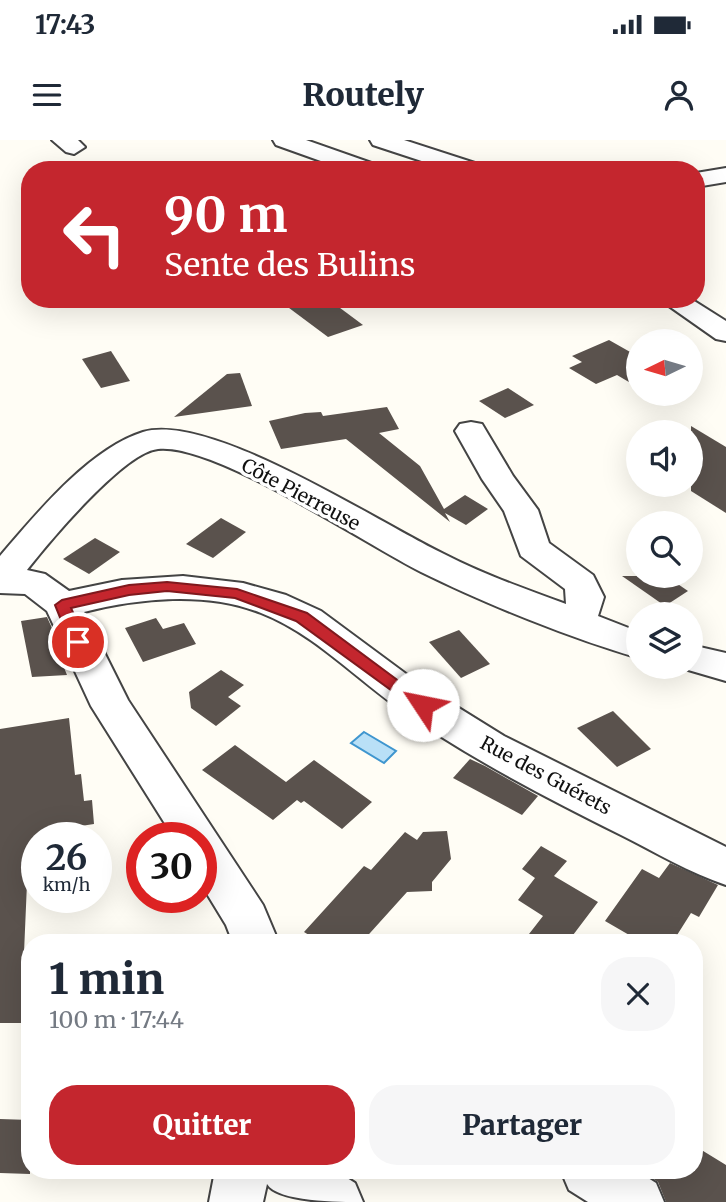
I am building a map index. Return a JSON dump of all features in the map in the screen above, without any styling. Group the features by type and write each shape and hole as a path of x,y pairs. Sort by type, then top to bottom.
{"street":[{"path":"284,140 344,161"},
{"path":"381,140 445,161"},
{"path":"705,178 726,175"},
{"path":"686,308 726,333"},
{"path":"471,431 498,479 521,510 533,548 580,583 586,597 584,609 572,620"},
{"name":"Côte Pierreuse","path":"0,580 30,542 133,445 154,439 174,439 226,455 487,589 626,640"},
{"path":"0,580 32,582 62,605 111,706 187,822"},
{"name":"Rue des Guérets","path":"62,605 129,590 167,586 237,594 269,603 302,617 406,694 505,755 726,867"},
{"path":"703,661 726,667"},
{"path":"217,871 247,919 253,934"},
{"path":"236,1202 240,1179"},
{"path":"300,1179 336,1202"},
{"path":"601,1179 637,1202"}],"water":[{"path":"364,732 396,751 384,763 351,743"}],"building":[{"path":"289,308 340,308 363,325 328,337"},
{"path":"609,340 626,350 626,380 617,375 596,384 569,368 582,362 572,356"},
{"path":"111,351 130,381 101,388 82,359"},
{"path":"240,373 252,406 174,417 227,374"},
{"path":"508,388 534,405 505,418 479,401"},
{"path":"387,407 399,429 379,433 420,466 444,509 465,495 488,509 466,525 445,513 450,522 346,439 281,449 269,421 305,413 321,412 323,416"},
{"path":"703,433 726,447 726,513 701,497 703,497"},
{"path":"221,518 246,532 213,558 186,544"},
{"path":"95,538 120,552 89,574 63,559"},
{"path":"639,588 684,588 688,591 671,602 659,602"},
{"path":"47,617 64,655 59,655 67,675 32,677 21,621"},
{"path":"156,618 163,629 184,623 196,644 143,662 125,628"},
{"path":"459,630 490,664 461,678 429,642"},
{"path":"221,670 244,685 228,697 241,706 216,726 191,708 189,692"},
{"path":"613,711 651,749 617,767 577,728"},
{"path":"69,718 75,775 81,774 84,801 92,800 94,822 21,822 21,913 26,913 25,934 21,934 21,1023 0,1023 0,729"},
{"path":"235,745 286,782 314,760 372,802 342,829 304,801 301,803 297,800 273,820 202,770"},
{"path":"470,759 538,796 522,815 453,778"},
{"path":"447,831 451,859 432,882 432,891 407,892 369,934 304,932 364,866 371,870 405,832 417,840 423,832"},
{"path":"541,846 567,861 554,876 598,902 574,934 529,934 543,916 518,900 535,878 522,869"},
{"path":"670,863 718,885 699,917 691,913 678,934 627,934 605,921 642,869 659,878"},
{"path":"0,1119 21,1120 21,1174 0,1173"},
{"path":"703,1151 726,1165 726,1202 666,1202 658,1182 654,1179 703,1179"}],"route":[{"path":"78,642 62,605 93,596 167,586 237,594 269,603 302,617 423,705"}]}
